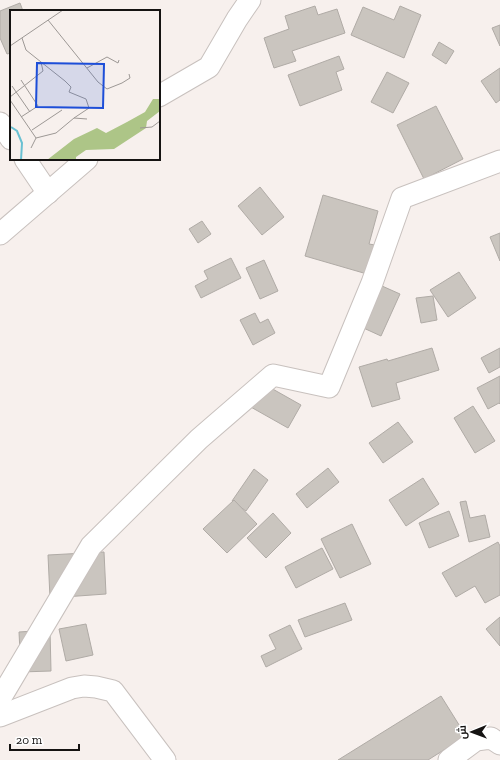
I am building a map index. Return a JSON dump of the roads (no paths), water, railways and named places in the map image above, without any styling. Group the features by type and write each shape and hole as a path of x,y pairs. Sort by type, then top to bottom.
{"street":[{"path":"160,95 209,67 237,18 250,0"},
{"path":"0,123 10,138"},
{"path":"26,160 48,193"},
{"path":"0,234 85,160"},
{"path":"0,699 91,546 199,439 273,375 329,387 372,283 402,198 500,161"},
{"path":"0,716 72,688 96,686 113,692 165,760"},
{"path":"449,760 476,740 491,738 500,744"}]}
